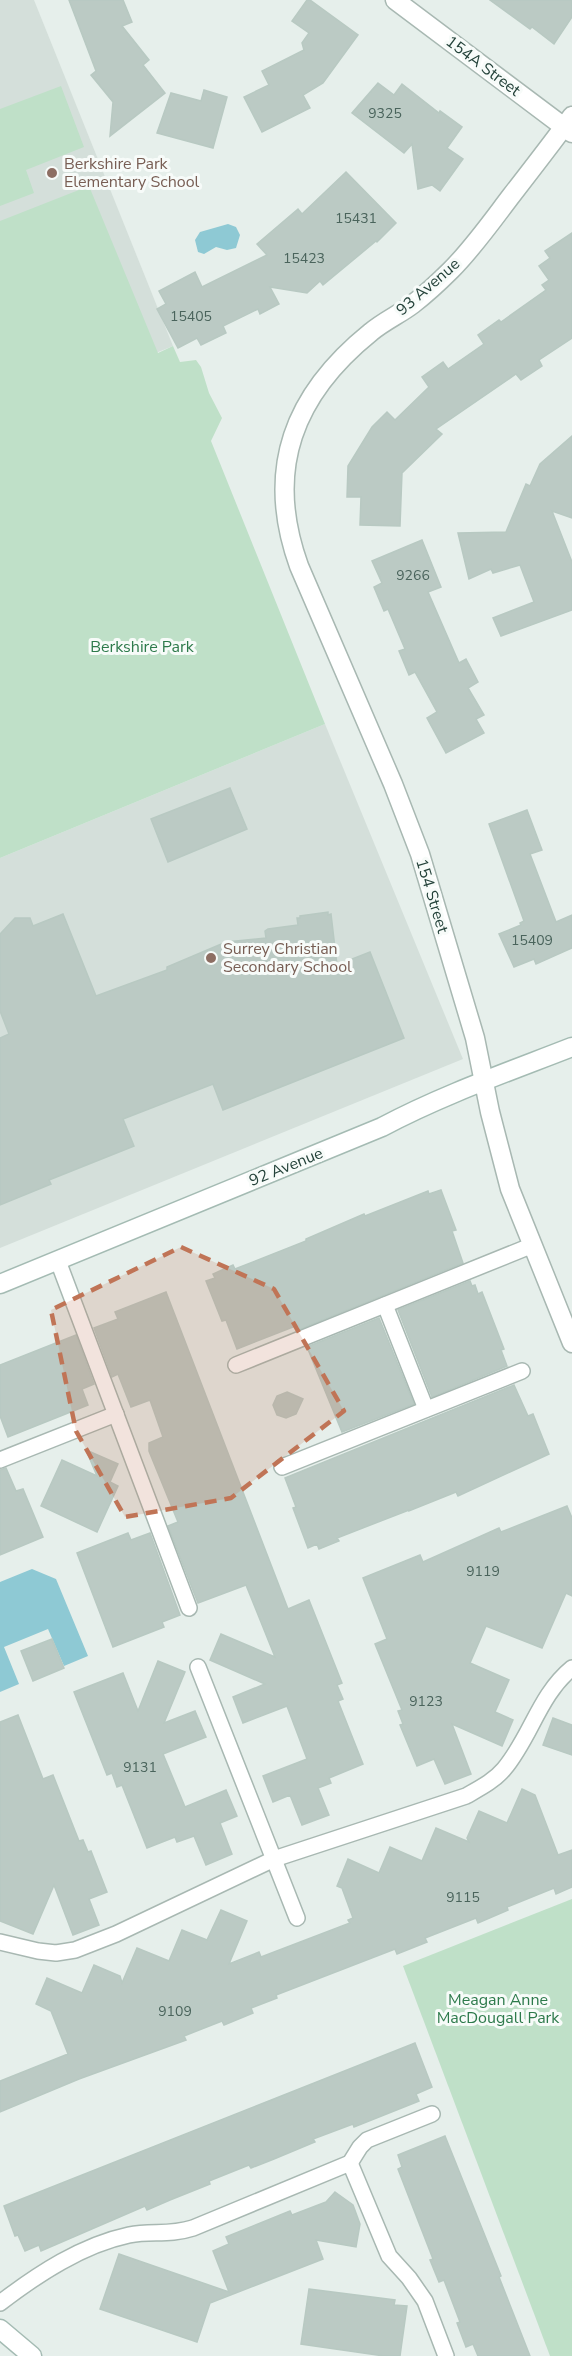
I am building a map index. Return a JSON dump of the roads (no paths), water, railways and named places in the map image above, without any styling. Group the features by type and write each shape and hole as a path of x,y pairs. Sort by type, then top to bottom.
{"street":[{"name":"154A Street","path":"395,0 569,125"},
{"name":"93 Avenue","path":"288,455 298,419 315,390 336,364 372,331 414,303 451,269 484,232 569,125"},
{"name":"154 Street","path":"288,455 286,499 288,532 293,549 393,784 420,855 475,1038 490,1112 510,1189 572,1343"},
{"name":"92 Avenue","path":"0,1284 382,1127 484,1081 572,1047"},
{"path":"0,2329 32,2356"}],"lane":[{"path":"236,1365 533,1245"},
{"path":"58,1261 189,1608"},
{"path":"385,1305 426,1409"},
{"path":"282,1467 522,1371"},
{"path":"0,1460 116,1414"},
{"path":"198,1667 297,1918"},
{"path":"0,1942 56,1953 75,1950 116,1934 273,1859 453,1801 481,1788 504,1769 520,1746 546,1697 572,1668"},
{"path":"0,2303 39,2275 69,2258 132,2234 181,2232 350,2163 367,2140 432,2114"},
{"path":"350,2163 389,2256 409,2278 424,2301 446,2356"}],"water":[{"path":"228,224 236,227 240,235 236,248 227,250 216,247 204,254 198,252 195,240 200,232"},
{"path":"32,1569 56,1579 88,1656 64,1666 48,1629 4,1647 19,1684 0,1692 0,1582"}],"place":[{"name":"Berkshire Park Elementary School","path":"52,173"},
{"name":"Surrey Christian Secondary School","path":"211,958"}],"park label":[{"name":"Berkshire Park","path":"142,647"},
{"name":"Meagan Anne MacDougall Park","path":"498,2009"}]}
